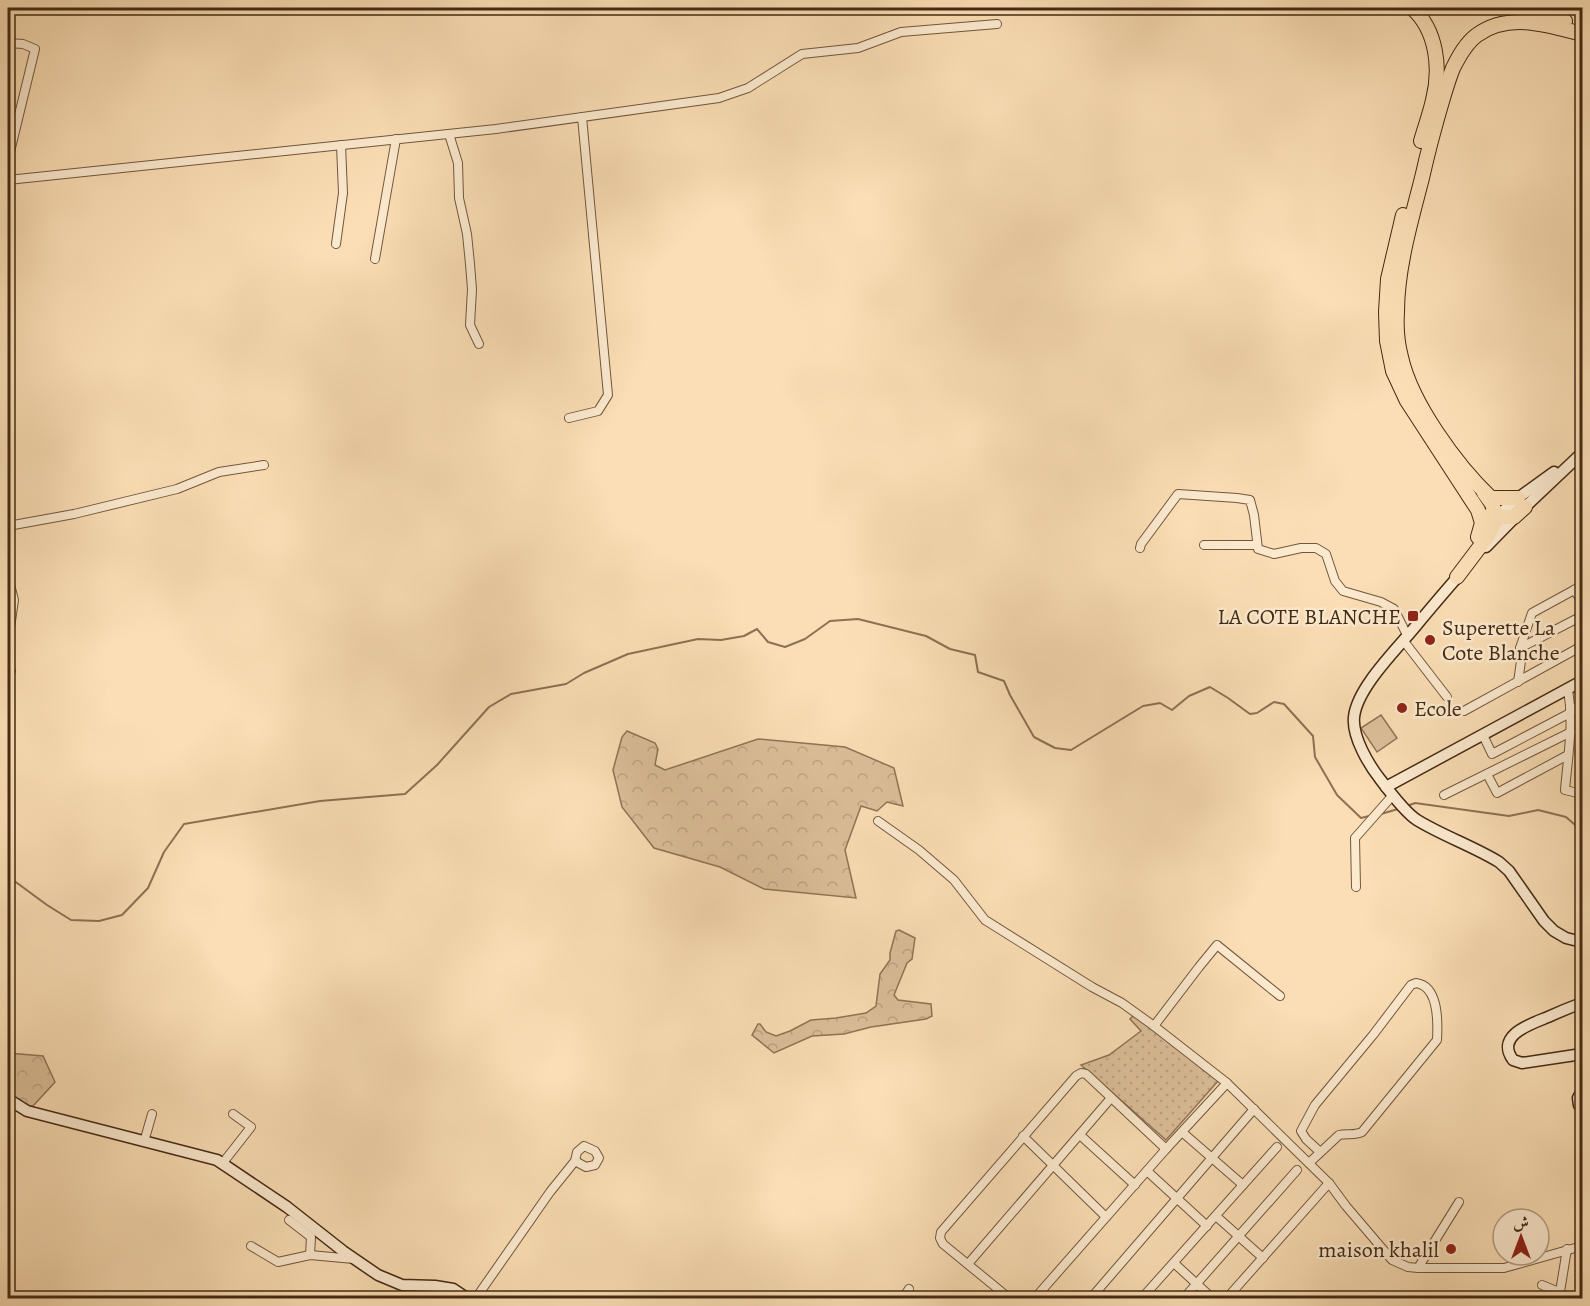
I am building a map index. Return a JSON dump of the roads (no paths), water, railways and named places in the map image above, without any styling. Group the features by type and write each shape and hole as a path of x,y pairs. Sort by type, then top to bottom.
{"highway":[{"path":"1412,8 1426,25 1433,43 1436,79 1388,279 1387,341 1393,371 1407,401 1450,469 1479,506 1497,517 1514,517 1521,503 1491,498 1478,486"},
{"path":"1522,8 1582,26"},
{"path":"1457,577 1488,536 1497,517 1492,504 1433,428 1412,390 1401,359 1397,311 1410,223 1431,138 1452,70 1467,44 1488,29 1512,22 1553,26 1582,34"},
{"path":"1473,500 1482,524 1478,537"}],"main road":[{"path":"1582,453 1521,503 1442,594 1363,691 1353,720 1355,734 1373,770 1415,818 1499,861 1554,931 1566,938 1582,942"},
{"path":"1442,594 1478,537 1497,517"},
{"path":"1393,795 1483,735 1582,681"},
{"path":"1582,1003 1521,1029 1511,1038 1508,1050 1513,1060 1522,1063 1582,1054"},
{"path":"1582,1091 1578,1098 1582,1108"},
{"path":"8,1100 27,1111 217,1160 287,1207 378,1275 402,1285 453,1288 465,1299"}],"street":[{"path":"8,180 496,129 718,98 748,88 802,54 858,48 901,32 997,24"},
{"path":"8,43 23,44 35,49 8,160"},
{"path":"568,418 598,411 608,395 582,117"},
{"path":"449,134 458,164 459,198 468,244 472,289 470,325 479,344"},
{"path":"375,260 396,139"},
{"path":"336,244 343,193 341,145"},
{"path":"8,526 74,514 177,489 219,472 264,465"},
{"path":"1140,548 1178,494 1250,500 1258,549 1274,554 1301,548 1316,548 1326,554 1335,581 1343,591 1381,602 1394,609 1405,638 1446,697"},
{"path":"1204,545 1257,545"},
{"path":"8,577 11,601 8,642"},
{"path":"1518,682 1520,648 1532,614 1582,585"},
{"path":"1574,590 1582,601"},
{"path":"1520,648 1582,616"},
{"path":"1464,711 1582,646"},
{"path":"1568,689 1572,710 1565,790 1582,794"},
{"path":"1483,735 1492,754 1572,710 1582,709"},
{"path":"1444,795 1571,732"},
{"path":"1487,774 1497,793 1568,755"},
{"path":"1356,887 1355,838 1393,795"},
{"path":"878,821 920,850 954,880 985,920 1092,987 1122,1003 1227,1083 1329,1183 1392,1260 1408,1267 1418,1268 1504,1268 1582,1246"},
{"path":"1154,1026 1217,945 1280,996"},
{"path":"1309,1163 1339,1135 1357,1135 1362,1132 1437,1040 1434,997 1426,986 1416,983 1411,985 1315,1105 1301,1131 1320,1152"},
{"path":"1009,1299 943,1244 940,1238 941,1232 1078,1074 1086,1074 1166,1149"},
{"path":"1035,1299 1227,1083"},
{"path":"968,1264 1111,1098"},
{"path":"1091,1299 1254,1109"},
{"path":"144,1142 152,1114"},
{"path":"222,1164 251,1127 233,1114"},
{"path":"1182,1132 1243,1185"},
{"path":"1080,1135 1135,1185"},
{"path":"1023,1136 1106,1217"},
{"path":"1142,1299 1277,1147"},
{"path":"476,1299 550,1192 575,1161"},
{"path":"1185,1299 1297,1170"},
{"path":"1147,1171 1208,1226"},
{"path":"1227,1299 1329,1183"},
{"path":"1418,1268 1459,1202"},
{"path":"1216,1216 1263,1258"},
{"path":"289,1220 311,1237 310,1255"},
{"path":"251,1246 278,1262 310,1255 355,1259"},
{"path":"1542,1286 1559,1295 1567,1249"},
{"path":"1174,1263 1212,1299"},
{"path":"903,1299 909,1289"}],"waterway":[{"path":"8,879 13,880 71,920 99,921 122,915 148,888 164,852 184,824 320,801 405,794 437,765 489,707 511,694 566,684 584,673 628,654 698,639 721,640 744,636 757,629 768,642 785,647 805,639 830,621 858,619 926,636 950,649 975,655 978,672 1004,681 1034,737 1055,748 1071,750 1143,706 1160,703 1172,710 1189,696 1210,687 1250,714 1257,713 1274,702 1284,704 1313,736 1315,757 1337,795 1361,818 1369,816"},
{"path":"1407,806 1415,803 1509,816 1538,810 1566,817 1582,831"},
{"path":"1381,814 1398,809"}],"place":[{"name":"LA COTE BLANCHE","path":"1413,616"},
{"name":"Superette La Cote Blanche","path":"1430,640"},
{"name":"Ecole","path":"1402,708"},
{"name":"maison khalil","path":"1451,1249"}]}
